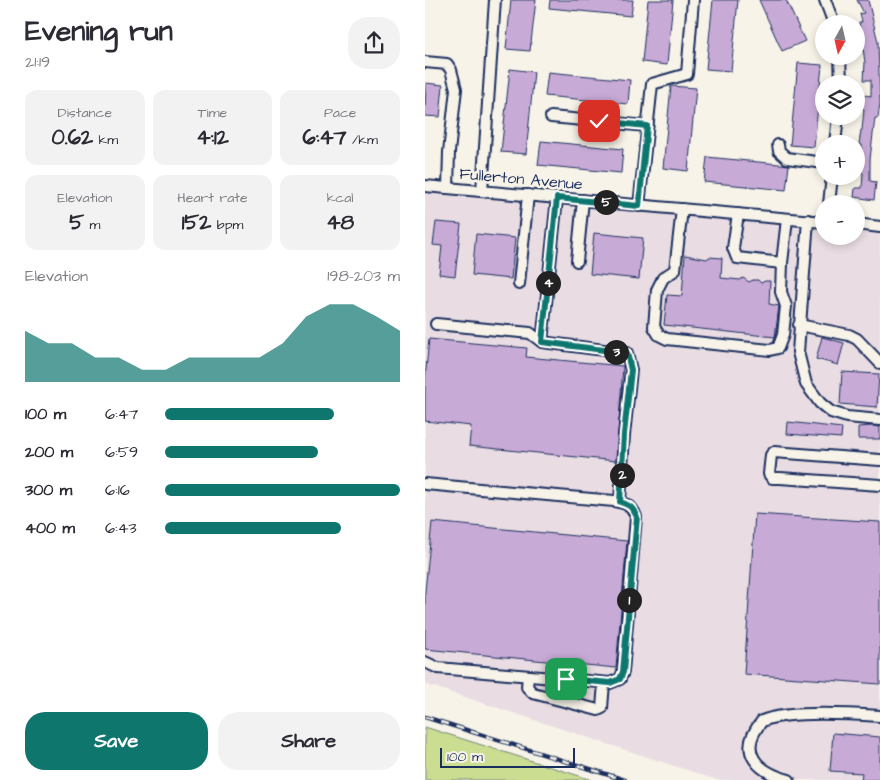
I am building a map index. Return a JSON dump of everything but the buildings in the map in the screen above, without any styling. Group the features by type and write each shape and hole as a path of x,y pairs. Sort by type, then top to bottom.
{"street":[{"path":"482,191 495,0"},
{"path":"639,206 652,84 687,74 693,0"},
{"path":"825,0 831,15"},
{"path":"425,62 447,64 451,70 456,89 449,152 448,188"},
{"path":"551,117 647,126"},
{"path":"778,145 779,151 787,158 815,163"},
{"name":"Fullerton Avenue","path":"425,186 815,221"},
{"path":"519,284 528,195"},
{"path":"542,342 557,198"},
{"path":"577,261 583,200"},
{"path":"682,209 675,270 663,278 657,290 654,327 659,335 674,340 770,350 778,348 783,336 786,306 781,292 787,218"},
{"path":"739,214 733,248 737,258 782,263"},
{"path":"808,220 798,352 806,384 819,403 831,412 847,417 880,420"},
{"path":"865,225 880,227"},
{"path":"436,324 530,334 542,342 627,353 631,370 624,434 620,502"},
{"path":"799,325 849,335 857,339 880,364"},
{"path":"880,460 774,452 771,455 769,474 772,478 880,484"},
{"path":"425,484 620,502 629,504 637,517 623,672 620,679 604,683 438,668 425,662"},
{"path":"528,676 527,686 533,693 598,710 602,708 604,683"},
{"path":"789,780 764,771 756,764 751,755 753,737 762,722 774,717 847,714 880,716"}],"shaded area":[{"path":"425,190 815,225 815,245 865,245 865,230 880,231 880,780 717,780 425,684"}],"green space":[{"path":"425,727 592,780 425,780"}],"railway":[{"path":"425,717 625,780"}],"route":[{"path":"566,679 610,683 620,679 623,672 637,517 629,504 620,502 624,434 631,370 630,358 627,353 542,342 557,198 639,206 647,126 599,121"}]}
